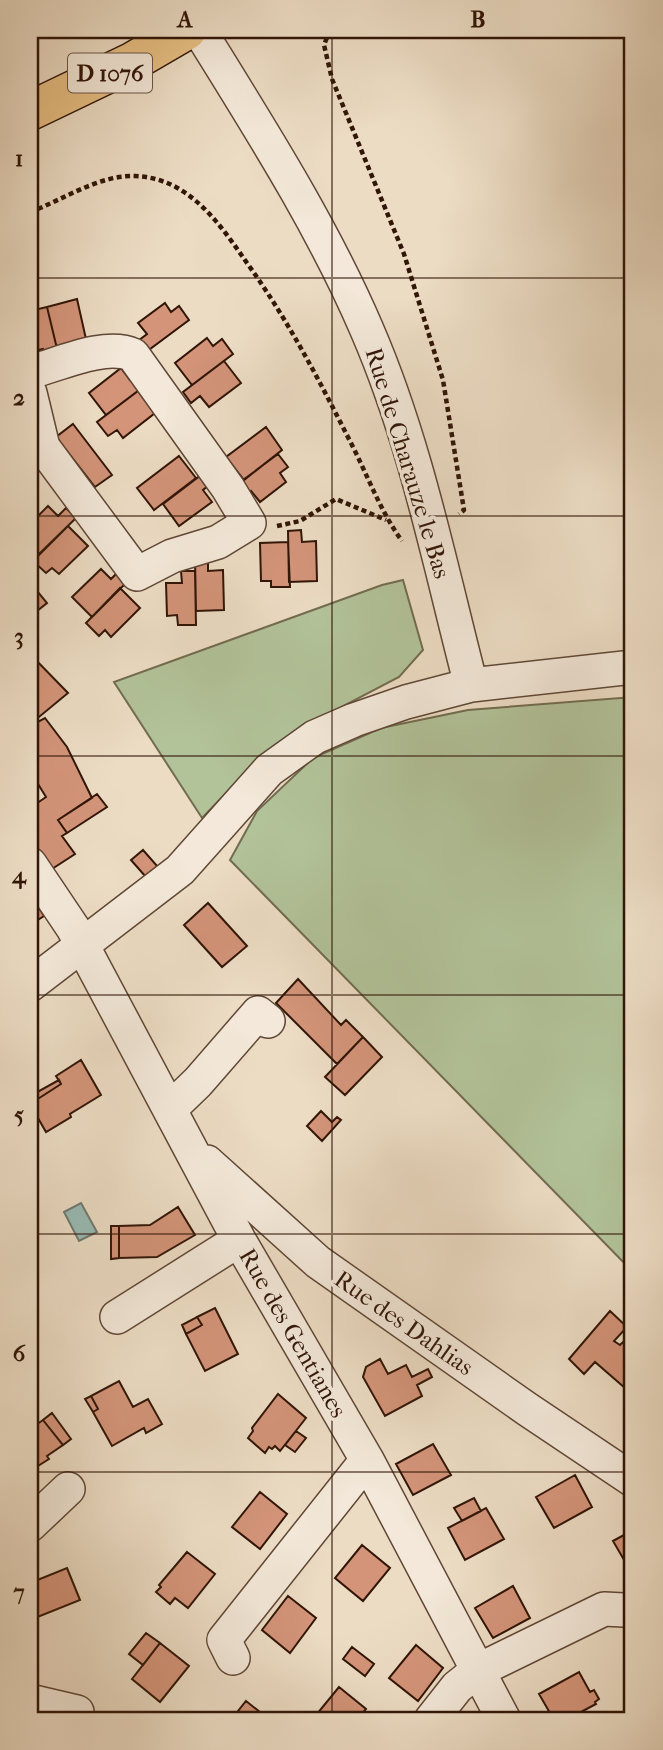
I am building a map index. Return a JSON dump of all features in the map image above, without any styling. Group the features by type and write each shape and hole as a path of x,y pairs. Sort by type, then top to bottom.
{"main road":[{"name":"D 1076","path":"30,111 132,62 187,30"}],"street":[{"name":"Rue de Charauze le Bas","path":"199,30 322,236 371,341 389,386 412,460 471,685"},
{"path":"30,369 37,370 107,351 122,350 133,355 228,488 249,523 218,542 172,556 137,574 43,447 30,393"},
{"path":"30,985 180,870 269,770 315,737 406,702 471,685 633,667"},
{"name":"Rue des Gentianes","path":"30,864 82,945 239,1240 366,1460 504,1720"},
{"path":"170,1110 258,1013 268,1021"},
{"name":"Rue des Dahlias","path":"190,1147 318,1262 633,1480"},
{"path":"117,1317 239,1240"},
{"path":"233,1658 224,1640 366,1460"},
{"path":"30,1525 68,1489"},
{"path":"431,1720 457,1687 477,1671 604,1609 624,1610"},
{"path":"30,1701 76,1712"}],"path":[{"path":"249,523 279,526 300,522 336,499 387,521"}],"green space":[{"path":"403,580 423,650 399,677 303,727 257,761 202,818 114,682 382,585"},
{"path":"633,697 633,1272 230,860 257,811 313,758 381,728 468,710"}],"water":[{"path":"81,1203 97,1232 79,1241 64,1212"}],"building":[{"path":"77,299 86,339 59,357 47,307"},
{"path":"165,303 171,312 179,306 189,320 146,352 138,341 147,334 138,323"},
{"path":"47,307 59,357 46,360 43,349 30,352 30,311"},
{"path":"207,338 213,346 222,339 233,354 192,385 175,363"},
{"path":"224,361 241,383 209,407 200,396 191,403 183,392"},
{"path":"121,368 130,380 139,373 147,384 106,415 89,393"},
{"path":"138,391 155,413 123,438 117,430 108,436 97,422"},
{"path":"73,424 112,475 95,487 56,437"},
{"path":"266,427 282,450 244,480 226,457"},
{"path":"278,454 288,467 280,473 286,482 260,502 251,491 243,497 235,486"},
{"path":"179,456 196,478 154,510 137,488"},
{"path":"205,472 213,482 203,490 212,502 179,526 163,504"},
{"path":"48,506 58,516 66,508 76,518 39,554 30,545 30,524"},
{"path":"68,526 88,546 59,574 52,568 46,573 33,561"},
{"path":"301,530 302,542 316,541 317,581 289,582 288,531"},
{"path":"288,542 290,587 271,587 271,581 261,581 260,543"},
{"path":"195,559 208,559 208,571 223,570 224,610 196,611"},
{"path":"101,569 111,579 119,571 128,581 92,617 72,597"},
{"path":"181,571 195,571 196,625 178,625 177,615 167,616 166,583 182,583"},
{"path":"33,586 47,603 32,615 30,589"},
{"path":"120,588 140,608 111,637 105,630 99,636 86,623"},
{"path":"30,654 68,693 39,717 30,708"},
{"path":"45,718 67,747 92,798 58,820 67,833 62,836 75,854 52,869 30,840 30,808 46,797 30,771 30,726"},
{"path":"97,794 107,807 67,833 58,820"},
{"path":"143,850 158,867 145,876 131,860"},
{"path":"35,901 44,916 30,925 30,905"},
{"path":"208,903 247,946 222,967 184,925"},
{"path":"298,979 341,1025 346,1020 363,1037 337,1064 276,1003"},
{"path":"363,1037 382,1057 345,1095 325,1077"},
{"path":"81,1060 101,1095 46,1132 30,1104 61,1084 56,1076"},
{"path":"59,1080 61,1084 30,1104 30,1096"},
{"path":"321,1111 332,1122 337,1117 341,1120 322,1141 307,1126"},
{"path":"178,1207 195,1235 157,1257 119,1258 119,1226 150,1225"},
{"path":"111,1226 119,1226 119,1258 111,1259"},
{"path":"215,1308 238,1354 205,1371 186,1334 202,1325 197,1317"},
{"path":"610,1311 627,1327 614,1341 620,1345 623,1342 633,1350 633,1378 625,1388 595,1362 584,1374 569,1359"},
{"path":"197,1317 202,1325 186,1334 182,1325"},
{"path":"380,1359 388,1374 406,1365 412,1377 428,1369 432,1377 417,1385 422,1396 385,1416 363,1377 366,1367"},
{"path":"119,1381 133,1407 148,1399 162,1424 146,1433 144,1428 112,1446 93,1412 98,1409 91,1396"},
{"path":"278,1394 306,1418 280,1451 275,1446 272,1449 269,1447 265,1453 248,1438 252,1428"},
{"path":"91,1396 98,1409 93,1412 85,1399"},
{"path":"52,1413 71,1439 63,1445 43,1420"},
{"path":"43,1420 63,1445 47,1456 49,1459 30,1471 30,1429"},
{"path":"296,1431 306,1438 295,1452 285,1445"},
{"path":"433,1444 451,1475 413,1495 396,1464"},
{"path":"575,1475 592,1507 554,1528 536,1497"},
{"path":"260,1492 287,1514 260,1549 232,1527"},
{"path":"474,1498 481,1511 462,1521 454,1508"},
{"path":"486,1508 504,1539 465,1560 448,1528"},
{"path":"633,1530 633,1571 631,1572 613,1541"},
{"path":"362,1545 390,1568 363,1601 335,1578"},
{"path":"187,1552 215,1574 188,1608 175,1598 170,1604 156,1592"},
{"path":"67,1568 80,1600 30,1620 30,1583"},
{"path":"513,1586 530,1618 493,1638 475,1608"},
{"path":"288,1596 316,1618 290,1653 262,1630"},
{"path":"146,1633 160,1643 143,1665 129,1654"},
{"path":"160,1643 189,1666 160,1702 132,1679"},
{"path":"416,1645 443,1668 418,1701 389,1678"},
{"path":"352,1647 374,1664 365,1676 343,1659"},
{"path":"579,1672 590,1692 594,1690 599,1699 596,1704 566,1720 554,1720 539,1694"},
{"path":"339,1687 366,1709 357,1720 312,1720"},
{"path":"246,1701 270,1720 231,1720"}]}
